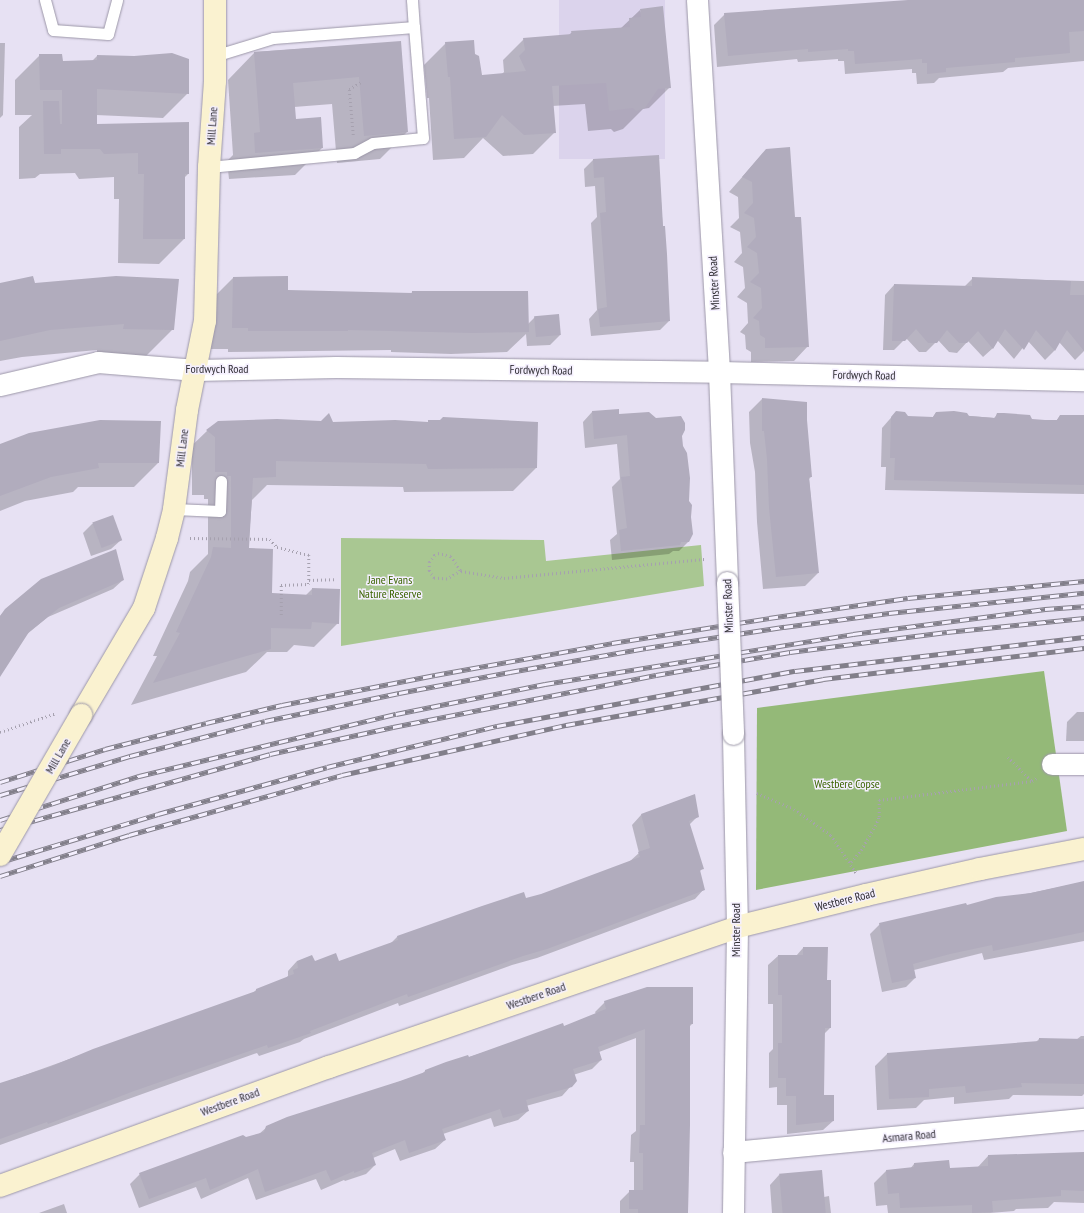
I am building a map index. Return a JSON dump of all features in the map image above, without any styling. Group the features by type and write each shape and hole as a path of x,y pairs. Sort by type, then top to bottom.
{"street":[{"name":"Mill Lane","path":"0,855 144,608 167,538 174,509 187,410 205,321 209,167 215,81 215,0"},
{"name":"Minster Road","path":"697,0 719,372 736,790 737,927 733,1213"},
{"name":"Fordwych Road","path":"0,386 98,362 196,370 336,367 719,372 1084,380"},
{"path":"1052,764 1084,764"},
{"name":"Westbere Road","path":"0,1186 300,1077 737,927 980,869 1084,849"},
{"name":"Asmara Road","path":"733,1152 1084,1119"}],"lane":[{"path":"45,0 53,30 108,34 117,0"},
{"path":"209,167 354,153 373,143 423,138 412,0"},
{"path":"214,56 273,38 414,27"},
{"path":"174,509 220,511 221,481"}],"path":[{"path":"354,153 350,89 361,82"},
{"path":"167,538 270,539 277,547 309,555 308,584 281,585 281,616"},
{"path":"461,571 454,560 447,554 438,553 434,555 429,562 429,571 438,579 447,579 461,571 504,578 702,560 726,554"},
{"path":"309,580 334,579"},
{"path":"0,732 85,708"},
{"path":"1008,757 1032,781"},
{"path":"851,862 861,850 875,826 878,816 879,800 1032,781 1052,764"},
{"path":"736,790 761,794 794,809 832,835 851,862 866,895"}],"shaded area":[{"path":"559,0 665,0 665,159 559,159"}],"green space":[{"name":"Jane Evans Nature Reserve","path":"341,538 544,540 546,561 701,545 704,586 341,646"},
{"name":"Westbere Copse","path":"1044,671 1067,831 756,890 757,708"}],"building":[{"path":"908,0 1084,0 1084,31 1069,32 1070,53 1015,58 1015,62 946,68 946,72 927,74 927,63 922,63 922,59 855,64 854,51 848,51 848,49 808,52 808,49 728,56 724,13"},
{"path":"663,6 671,88 658,89 645,108 636,111 633,108 609,111 606,83 552,86 556,133 524,135 502,115 486,137 454,139 450,77 448,77 445,42 474,40 475,54 479,56 482,75 526,71 519,56 525,50 523,38 572,34 571,31 630,27 629,18 641,17 640,9"},
{"path":"401,41 408,132 364,136 359,77 293,83 296,119 321,117 323,148 255,153 254,133 260,132 254,52"},
{"path":"172,53 189,59 189,94 97,89 97,124 189,122 189,174 185,174 185,239 143,239 144,174 138,174 138,153 104,154 100,149 61,149 61,154 44,154 43,101 59,101 60,124 62,124 62,90 40,90 39,54 62,54 63,61 97,60 97,55 134,56"},
{"path":"790,147 795,217 801,217 809,347 765,348 765,338 760,335 759,321 753,318 762,308 761,288 750,282 759,273 757,253 747,247 756,237 754,218 744,213 753,203 752,182 742,177 766,149"},
{"path":"659,155 663,226 665,226 667,254 670,321 600,327 598,309 607,307 600,213 606,212 604,177 594,178 593,159"},
{"path":"33,276 35,283 116,276 179,279 174,330 123,329 124,324 50,330 0,341 0,283"},
{"path":"288,276 288,290 412,293 412,291 528,291 529,332 473,333 348,330 248,331 248,328 232,328 233,277"},
{"path":"972,277 1071,281 1070,295 1084,295 1084,351 1067,330 1055,351 1036,330 1024,350 1005,329 993,349 978,331 967,343 959,343 947,330 937,343 928,343 916,329 905,341 892,341 894,284 972,286"},
{"path":"559,314 561,335 536,337 534,316"},
{"path":"762,398 807,402 812,477 809,477 819,573 776,577 769,508 767,459 764,431 762,431"},
{"path":"619,409 619,414 649,412 656,418 681,416 685,423 685,430 682,436 683,446 687,453 690,478 689,501 692,505 691,517 693,534 689,542 681,542 680,545 621,551 619,530 627,528 621,477 630,476 627,435 594,439 592,411"},
{"path":"896,411 905,412 908,416 933,417 936,412 954,411 967,413 969,416 995,418 997,413 1004,413 1030,415 1032,419 1045,420 1057,420 1060,415 1084,415 1084,485 894,480 895,458 890,458 891,417"},
{"path":"329,413 333,422 395,420 428,422 428,420 440,420 443,417 538,422 537,468 428,469 426,464 276,461 276,477 253,478 249,548 273,549 272,593 312,595 312,588 340,589 339,624 312,622 311,629 271,628 271,649 153,683 180,633 176,632 211,557 213,547 231,548 231,476 227,476 227,472 215,472 215,437 206,430 218,421 277,419 321,421"},
{"path":"100,420 161,421 159,463 98,463 99,468 51,477 0,496 0,444 29,433"},
{"path":"113,515 122,540 102,548 92,523"},
{"path":"116,549 124,580 59,608 29,632 0,677 0,616 5,609 41,579"},
{"path":"695,794 699,817 689,821 704,869 700,870 705,890 547,949 523,956 408,997 407,994 310,1031 311,1033 268,1048 267,1045 134,1091 48,1124 47,1122 0,1139 0,1083 50,1067 93,1049 256,991 256,989 294,974 293,970 298,968 297,961 312,955 315,961 336,953 339,961 398,940 397,936 482,906 524,892 526,898 541,894 640,857 638,852 650,848 641,814"},
{"path":"1084,881 1084,932 993,951 992,945 950,954 913,964 916,978 892,983 879,923 966,903 967,905 996,897 1031,893"},
{"path":"803,947 828,947 827,980 831,980 831,1028 825,1028 824,1095 834,1095 834,1121 796,1125 796,1096 786,1096 786,1078 778,1078 778,1043 782,1043 782,995 778,995 778,955 803,955"},
{"path":"647,987 693,987 693,1024 690,1024 688,1213 638,1213 638,1209 629,1209 629,1190 643,1190 643,1153 639,1153 640,1125 645,1125 645,1029 598,1047 602,1060 573,1069 577,1081 572,1087 526,1100 529,1111 503,1118 500,1109 442,1129 446,1140 409,1153 405,1140 372,1153 376,1165 354,1173 354,1171 331,1181 326,1170 265,1192 258,1169 210,1190 206,1178 149,1199 139,1173 243,1135 246,1137 264,1132 266,1126 287,1117 400,1081 425,1072 425,1070 446,1062 468,1055 469,1057 563,1023 564,1026 606,1009 604,1001"},
{"path":"1039,1038 1084,1039 1084,1084 1021,1083 1022,1087 966,1093 965,1086 929,1089 929,1097 889,1099 887,1053 1039,1041"},
{"path":"1084,1152 1084,1191 1061,1190 1061,1196 992,1201 993,1212 972,1213 972,1205 900,1208 899,1193 888,1194 886,1170 914,1167 914,1163 949,1160 950,1168 988,1166 988,1155"},
{"path":"822,1170 826,1213 783,1213 779,1174"}],"railway":[{"path":"0,782 105,749 206,723 282,705 435,675 612,643 769,618 908,598 1084,581"},
{"path":"0,795 130,756 265,721 510,672 646,648 784,627 889,613 1084,593"},
{"path":"0,820 139,776 396,714 545,684 853,634 1045,609 1084,606"},
{"path":"0,830 270,754 393,727 656,675 790,652 947,632 1084,618"},
{"path":"0,862 158,814 327,767 497,726 795,671 1084,637"},
{"path":"0,876 129,835 342,775 566,725 823,679 1084,648"}]}
